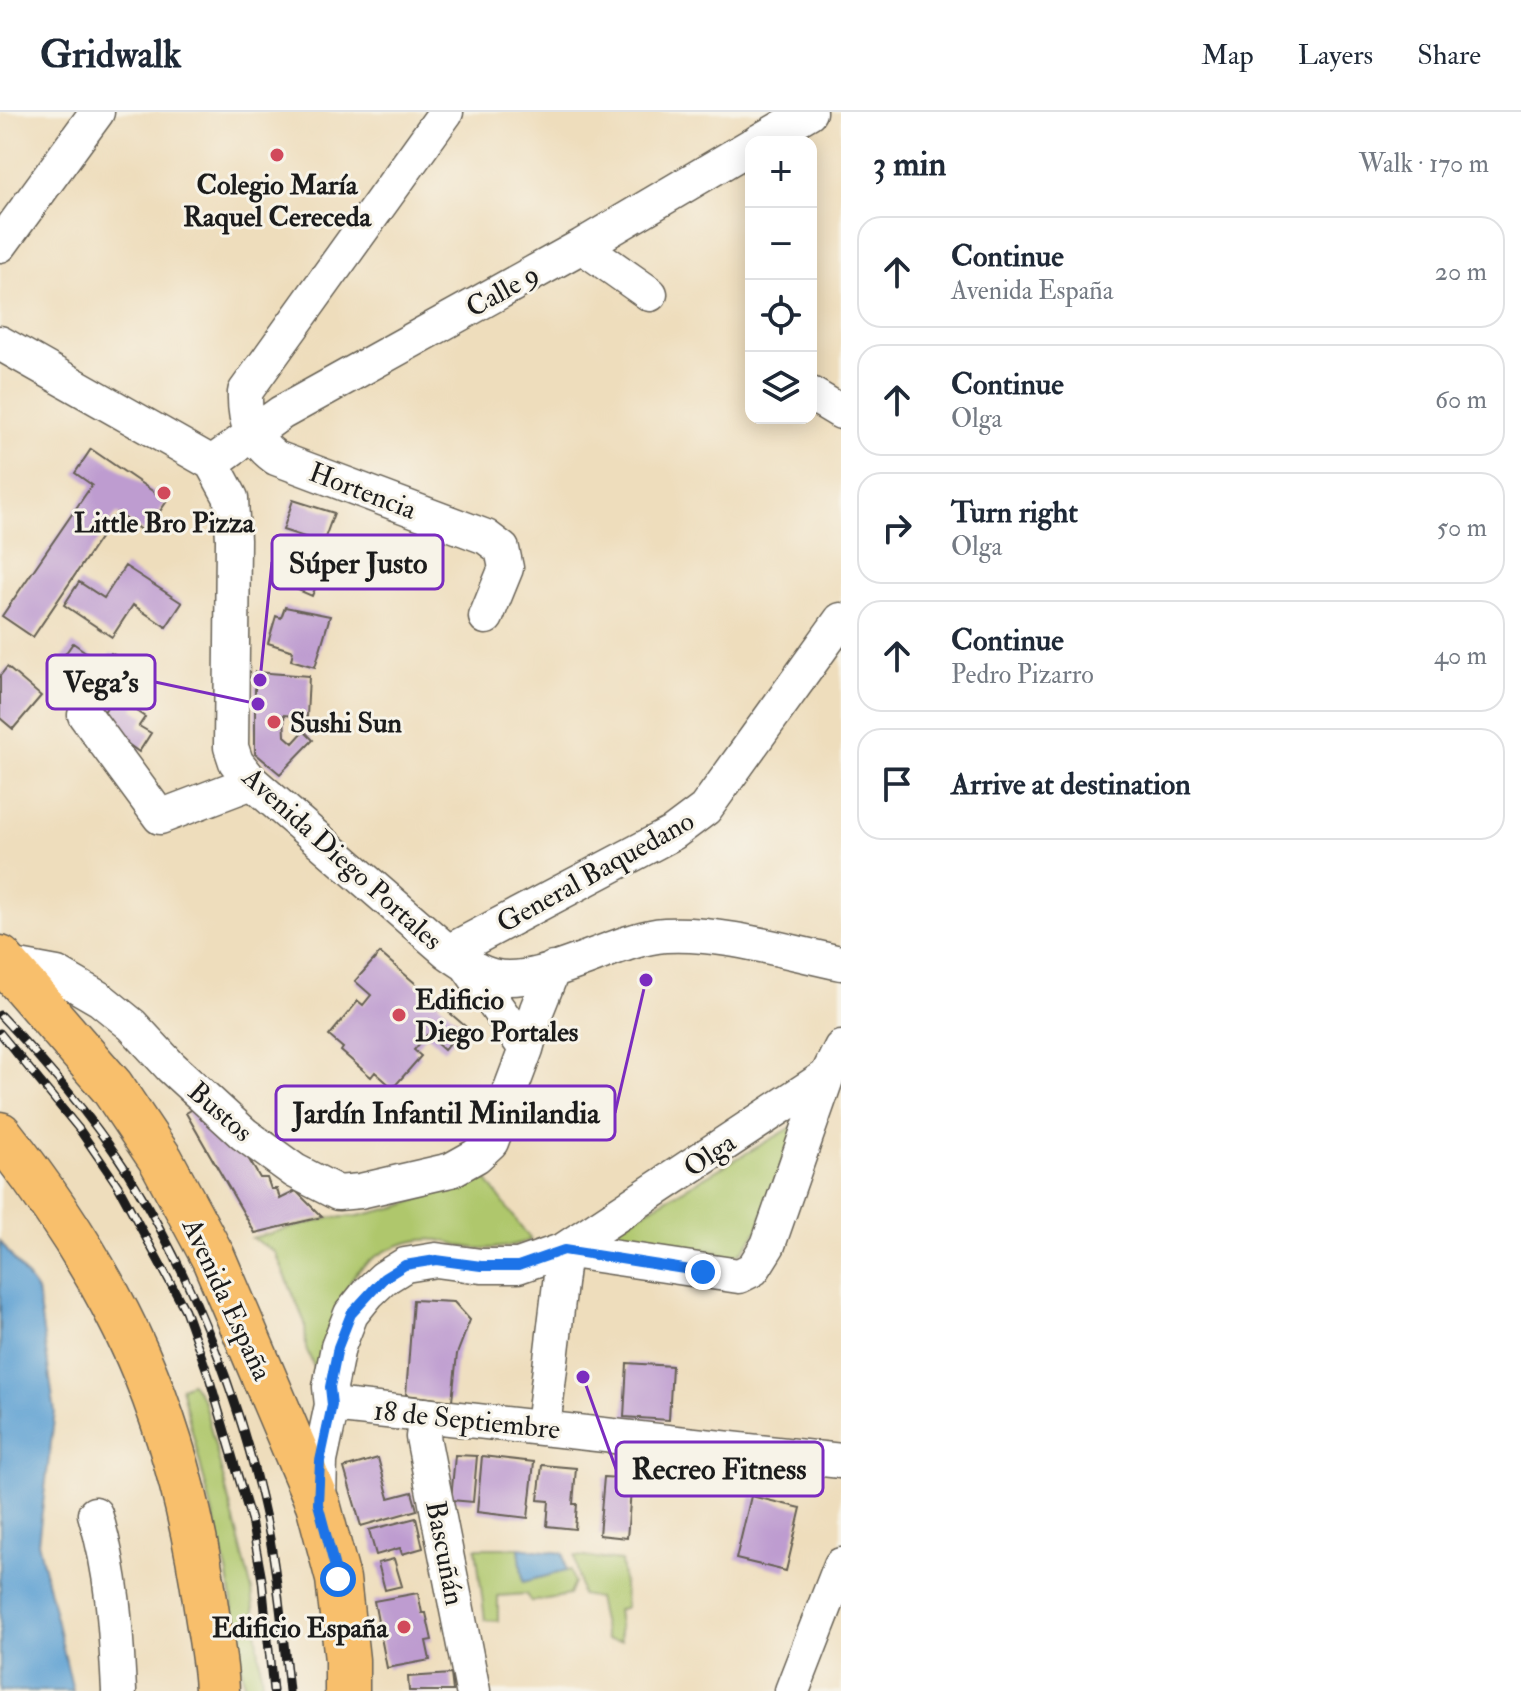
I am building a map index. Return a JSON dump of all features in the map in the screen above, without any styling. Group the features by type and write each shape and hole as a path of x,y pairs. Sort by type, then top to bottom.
{"main road":[{"name":"Avenida España","path":"4,962 112,1087 161,1160 213,1257 318,1504 338,1579 347,1660 347,1691"},
{"path":"0,1134 50,1198 79,1242 111,1298 150,1381 188,1502 202,1575 217,1691"}],"street":[{"path":"0,245 97,112"},
{"path":"251,432 244,413 245,392 446,112"},
{"path":"768,136 809,112"},
{"name":"Calle 9","path":"212,463 251,432 582,246 745,150"},
{"path":"582,246 650,294"},
{"path":"0,343 212,463"},
{"path":"817,398 841,412"},
{"name":"Hortencia","path":"251,432 260,446 276,458 486,537 502,549 506,568 486,617"},
{"name":"Avenida Diego Portales","path":"212,463 231,498 231,747 236,762 252,782 458,959 493,976 521,975 553,969 662,935 725,938 841,963"},
{"name":"General Baquedano","path":"458,959 673,833 705,809 841,620"},
{"path":"85,715 160,817 252,782"},
{"path":"458,959 526,1049"},
{"name":"Bustos","path":"4,962 57,974 100,999 132,1025 171,1067 244,1134 295,1171 338,1193 360,1191 451,1170 476,1156 491,1142 553,969"},
{"path":"543,1427 564,1250 739,1276 753,1269 768,1245 834,1062"},
{"name":"Olga","path":"318,1504 320,1461 332,1405 330,1387 338,1347 351,1314 384,1278 405,1265 436,1260 481,1266 518,1266 564,1250 834,1062"},
{"name":"18 de Septiembre","path":"332,1405 841,1461"},
{"name":"Bascuñán","path":"426,1415 423,1437 473,1691"},
{"path":"95,1514 111,1583 119,1691"},
{"path":"792,1691 841,1565"}],"green space":[{"path":"796,1125 757,1231 742,1252 722,1261 601,1247 605,1234"},
{"path":"483,1175 531,1240 482,1248 439,1240 415,1241 379,1255 352,1279 328,1350 315,1370 306,1348 305,1323 276,1253 252,1238 330,1218 358,1216 401,1206"},
{"path":"191,1383 203,1399 252,1591 263,1691 245,1691 228,1575 181,1387"},
{"path":"476,1548 519,1548 523,1582 570,1570 574,1583 569,1595 531,1602 526,1594 498,1596 498,1621 485,1620"},
{"path":"575,1556 621,1561 626,1607 617,1610 621,1641 606,1640 597,1598 581,1595"}],"water":[{"path":"0,1241 37,1291 55,1412 38,1542 73,1691 0,1691"},
{"path":"519,1548 563,1553 566,1571 523,1582"}],"building":[{"path":"91,449 167,501 145,533 117,513 33,637 2,616 92,485 75,473"},
{"path":"293,500 334,513 323,543 283,530"},
{"path":"283,549 324,567 312,596 275,580 281,568 276,566"},
{"path":"125,566 182,603 166,627 133,605 112,637 64,605 79,582 104,598"},
{"path":"285,607 330,616 315,667 291,660 293,651 268,643 276,616 281,618"},
{"path":"73,643 100,662 83,686 56,667"},
{"path":"111,653 132,665 120,686 107,679 112,669 104,664"},
{"path":"7,667 41,696 13,729 0,718 0,676"},
{"path":"255,672 309,676 307,717 284,715 285,736 293,743 304,731 313,740 280,774 255,753"},
{"path":"119,687 139,699 133,709 145,717 139,726 151,733 139,752 98,722"},
{"name":"Edificio Diego Portales","path":"380,953 465,1026 444,1050 427,1035 414,1050 421,1056 393,1088 375,1072 371,1077 329,1036 358,1001 363,1005 371,995 355,981"},
{"path":"200,1105 230,1144 239,1143 260,1178 267,1178 271,1189 277,1189 280,1199 296,1191 322,1217 255,1233 186,1113"},
{"path":"413,1300 454,1302 470,1320 457,1354 452,1401 406,1395"},
{"path":"627,1363 672,1366 669,1420 624,1417"},
{"path":"455,1455 477,1456 473,1502 451,1500"},
{"path":"482,1456 534,1462 528,1518 477,1512"},
{"path":"378,1458 389,1498 412,1492 417,1510 361,1526 344,1468"},
{"path":"542,1465 576,1468 573,1504 577,1504 575,1529 547,1526 549,1501 538,1500"},
{"path":"604,1477 632,1479 627,1538 599,1535"},
{"path":"751,1496 801,1508 786,1571 736,1559"},
{"path":"416,1518 423,1548 402,1554 400,1548 376,1555 369,1530"},
{"path":"394,1559 402,1586 385,1590 378,1563"},
{"name":"Edificio España","path":"418,1593 432,1640 426,1641 430,1660 387,1668 374,1601"},
{"path":"451,1674 453,1691 409,1691 408,1677"}],"railway":[{"path":"0,1015 66,1090 126,1170 173,1253 212,1340 243,1431 267,1523 289,1691"},
{"path":"0,1033 79,1129 118,1186 185,1310 209,1377 251,1520 262,1580 273,1691"}],"place":[{"name":"Colegio María Raquel Cereceda","path":"277,155"},
{"name":"Little Bro Pizza","path":"164,493"},
{"name":"Súper Justo","path":"260,680"},
{"name":"Vega's","path":"258,704"},
{"name":"Sushi Sun","path":"274,722"},
{"name":"Jardín Infantil Minilandia","path":"646,980"},
{"name":"Edificio Diego Portales","path":"399,1015"},
{"name":"Recreo Fitness","path":"583,1377"},
{"name":"Edificio España","path":"404,1627"}],"route":[{"path":"338,1579 318,1504 320,1461 332,1405 330,1387 338,1347 351,1314 384,1278 405,1265 436,1260 481,1266 518,1266 564,1250 703,1272"}]}
